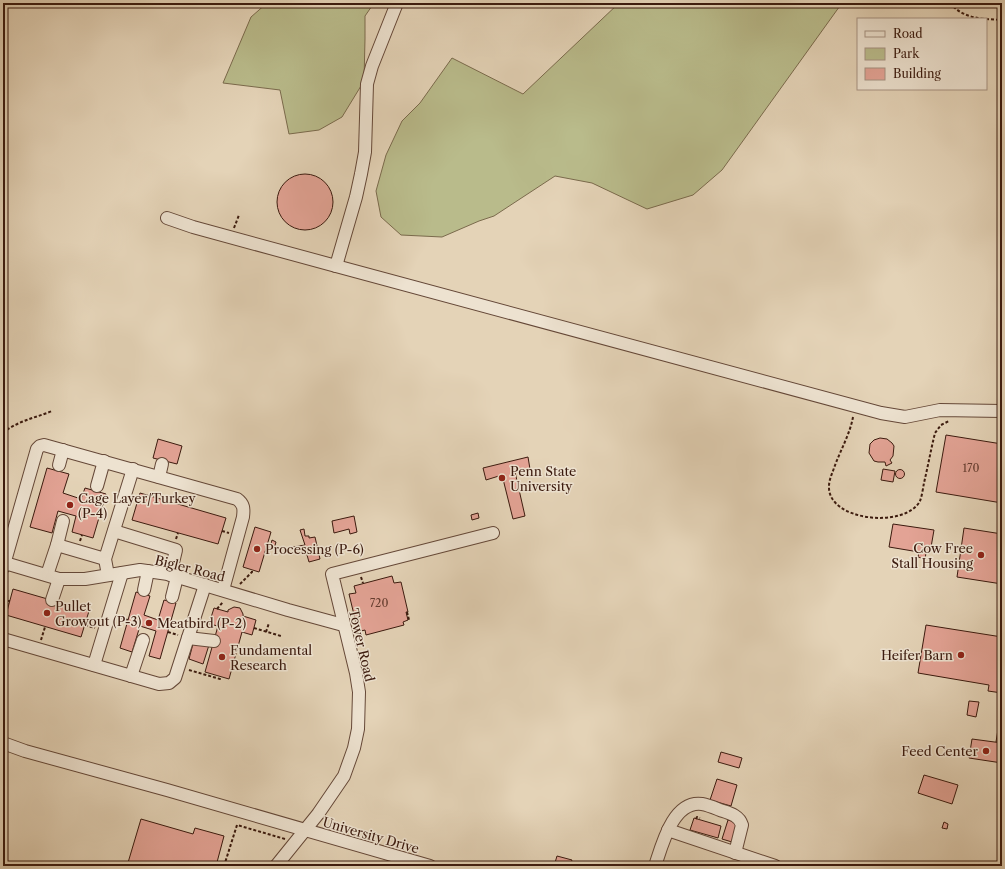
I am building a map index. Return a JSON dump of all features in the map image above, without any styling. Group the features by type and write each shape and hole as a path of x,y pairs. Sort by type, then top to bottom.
{"street":[{"path":"336,266 356,197 365,152 367,84 372,66 397,3"},
{"path":"167,218 193,227 881,413 905,417 940,410 1002,411"},
{"path":"4,565 37,449 44,445 159,476 237,499 242,502 244,509 243,517 224,594"},
{"path":"59,465 63,450"},
{"path":"97,486 104,461"},
{"path":"159,476 162,464"},
{"path":"108,575 105,559 133,469"},
{"path":"47,575 63,521"},
{"path":"114,531 176,550 172,598"},
{"name":"Tower Road","path":"276,866 318,814 344,776 354,748 358,730 359,692 356,673 332,574 493,533"},
{"path":"57,545 105,559"},
{"name":"Bigler Road","path":"4,565 59,579 85,579 140,570 174,576 205,585 224,594 344,625"},
{"path":"144,590 148,572"},
{"path":"94,665 122,573"},
{"path":"52,600 59,579"},
{"path":"3,639 159,684 169,683 175,678 205,585"},
{"path":"188,638 214,641"},
{"path":"131,676 143,640"},
{"name":"University Drive","path":"3,743 25,751 146,784 430,866"},
{"path":"655,866 672,821 681,811 690,806 703,804 737,817 742,825 735,853"},
{"path":"668,830 776,866"}],"path":[{"path":"950,3 955,9 963,14 981,18"},
{"path":"987,19 1002,20"},
{"path":"851,404 853,410 852,419 830,479 829,492 836,504 842,509 869,517 881,518 896,516 911,510 920,501 935,433 941,425 951,420"},
{"path":"3,433 21,422 52,411"},
{"path":"239,585 252,572 252,570"},
{"path":"217,609 224,594"},
{"path":"3,606 7,607 8,601 10,601"},
{"path":"407,612 409,620"},
{"path":"266,632 269,623"},
{"path":"254,628 281,636"},
{"path":"179,667 220,679 220,677"},
{"path":"696,819 697,817 700,818"},
{"path":"224,866 237,825 286,840"}],"green space":[{"path":"267,3 374,3 365,16 364,81 342,117 319,130 289,134 280,90 223,83 251,17"},
{"path":"619,3 842,3 722,170 693,195 647,209 592,183 555,176 494,216 442,237 401,235 381,217 376,191 386,155 402,121 420,103 452,58 523,94"}],"building":[{"path":"305,174 316,176 325,182 331,191 333,202 331,213 325,222 316,228 305,230 294,228 285,222 279,213 277,202 279,191 285,182 294,176"},
{"path":"946,435 1002,444 1002,503 936,492"},
{"path":"880,438 887,439 894,446 893,456 890,460 892,463 886,466 885,462 874,461 869,453 870,444 874,440"},
{"path":"158,439 182,446 177,464 153,458"},
{"path":"528,457 530,469 515,472 525,516 513,519 502,475 486,480 483,468"},
{"name":"Cage Layer/Turkey (P-4)","path":"47,468 69,474 63,493 81,499 85,488 106,494 93,538 72,532 76,516 58,511 52,533 30,527"},
{"path":"883,469 895,471 893,482 881,480"},
{"path":"900,469 905,474 900,479 895,474"},
{"path":"140,493 226,518 218,544 132,520"},
{"path":"478,513 479,518 472,520 471,515"},
{"path":"354,516 357,532 350,534 349,529 334,533 332,521"},
{"path":"893,524 934,530 930,553 926,553 925,559 918,557 919,552 889,547"},
{"name":"Processing (P-6)","path":"255,527 271,532 259,572 243,567"},
{"name":"Cow Free Stall Housing","path":"964,528 1002,534 1002,584 957,577"},
{"path":"304,529 305,536 309,536 309,538 315,537 320,559 309,562 305,548 294,552 293,547 305,545 300,530"},
{"path":"272,540 276,542 274,549 270,548"},
{"path":"392,576 394,583 401,582 408,612 406,612 408,620 403,622 404,625 366,635 365,630 361,631 359,622 356,623 349,594 356,593 354,586"},
{"name":"Pullet Growout (P-3)","path":"13,589 89,611 81,637 6,615"},
{"name":"Meatbird (P-2)","path":"136,592 150,596 144,615 158,620 164,600 176,603 160,659 149,656 156,631 140,626 132,652 120,648"},
{"name":"Fundamental Research","path":"234,607 240,608 243,616 256,620 252,635 242,632 229,679 205,672 218,626 209,624 214,608 228,612 228,610"},
{"name":"Heifer Barn","path":"926,625 1002,637 1002,693 988,691 989,685 918,673"},
{"path":"194,640 209,645 203,664 189,659"},
{"path":"969,701 979,702 976,717 967,715"},
{"path":"1002,704 1002,743 996,742"},
{"name":"Feed Center","path":"972,739 1002,743 1002,763 969,758"},
{"path":"721,752 742,758 739,768 718,762"},
{"path":"924,775 958,785 952,804 918,793"},
{"path":"717,779 737,785 731,806 710,800"},
{"path":"694,818 721,826 718,838 690,830"},
{"path":"141,819 193,834 195,828 224,836 216,866 127,866"},
{"path":"728,820 738,823 732,842 722,839"},
{"path":"944,822 948,824 947,829 942,828"},
{"path":"557,856 572,860 570,866 554,866"}],"place":[{"name":"Penn State University","path":"502,478"},
{"name":"Cage Layer/Turkey (P-4)","path":"70,505"},
{"name":"Processing (P-6)","path":"257,549"},
{"name":"Cow Free Stall Housing","path":"981,555"},
{"name":"Pullet Growout (P-3)","path":"47,613"},
{"name":"Meatbird (P-2)","path":"149,623"},
{"name":"Heifer Barn","path":"961,655"},
{"name":"Fundamental Research","path":"222,657"},
{"name":"Feed Center","path":"986,751"}]}
